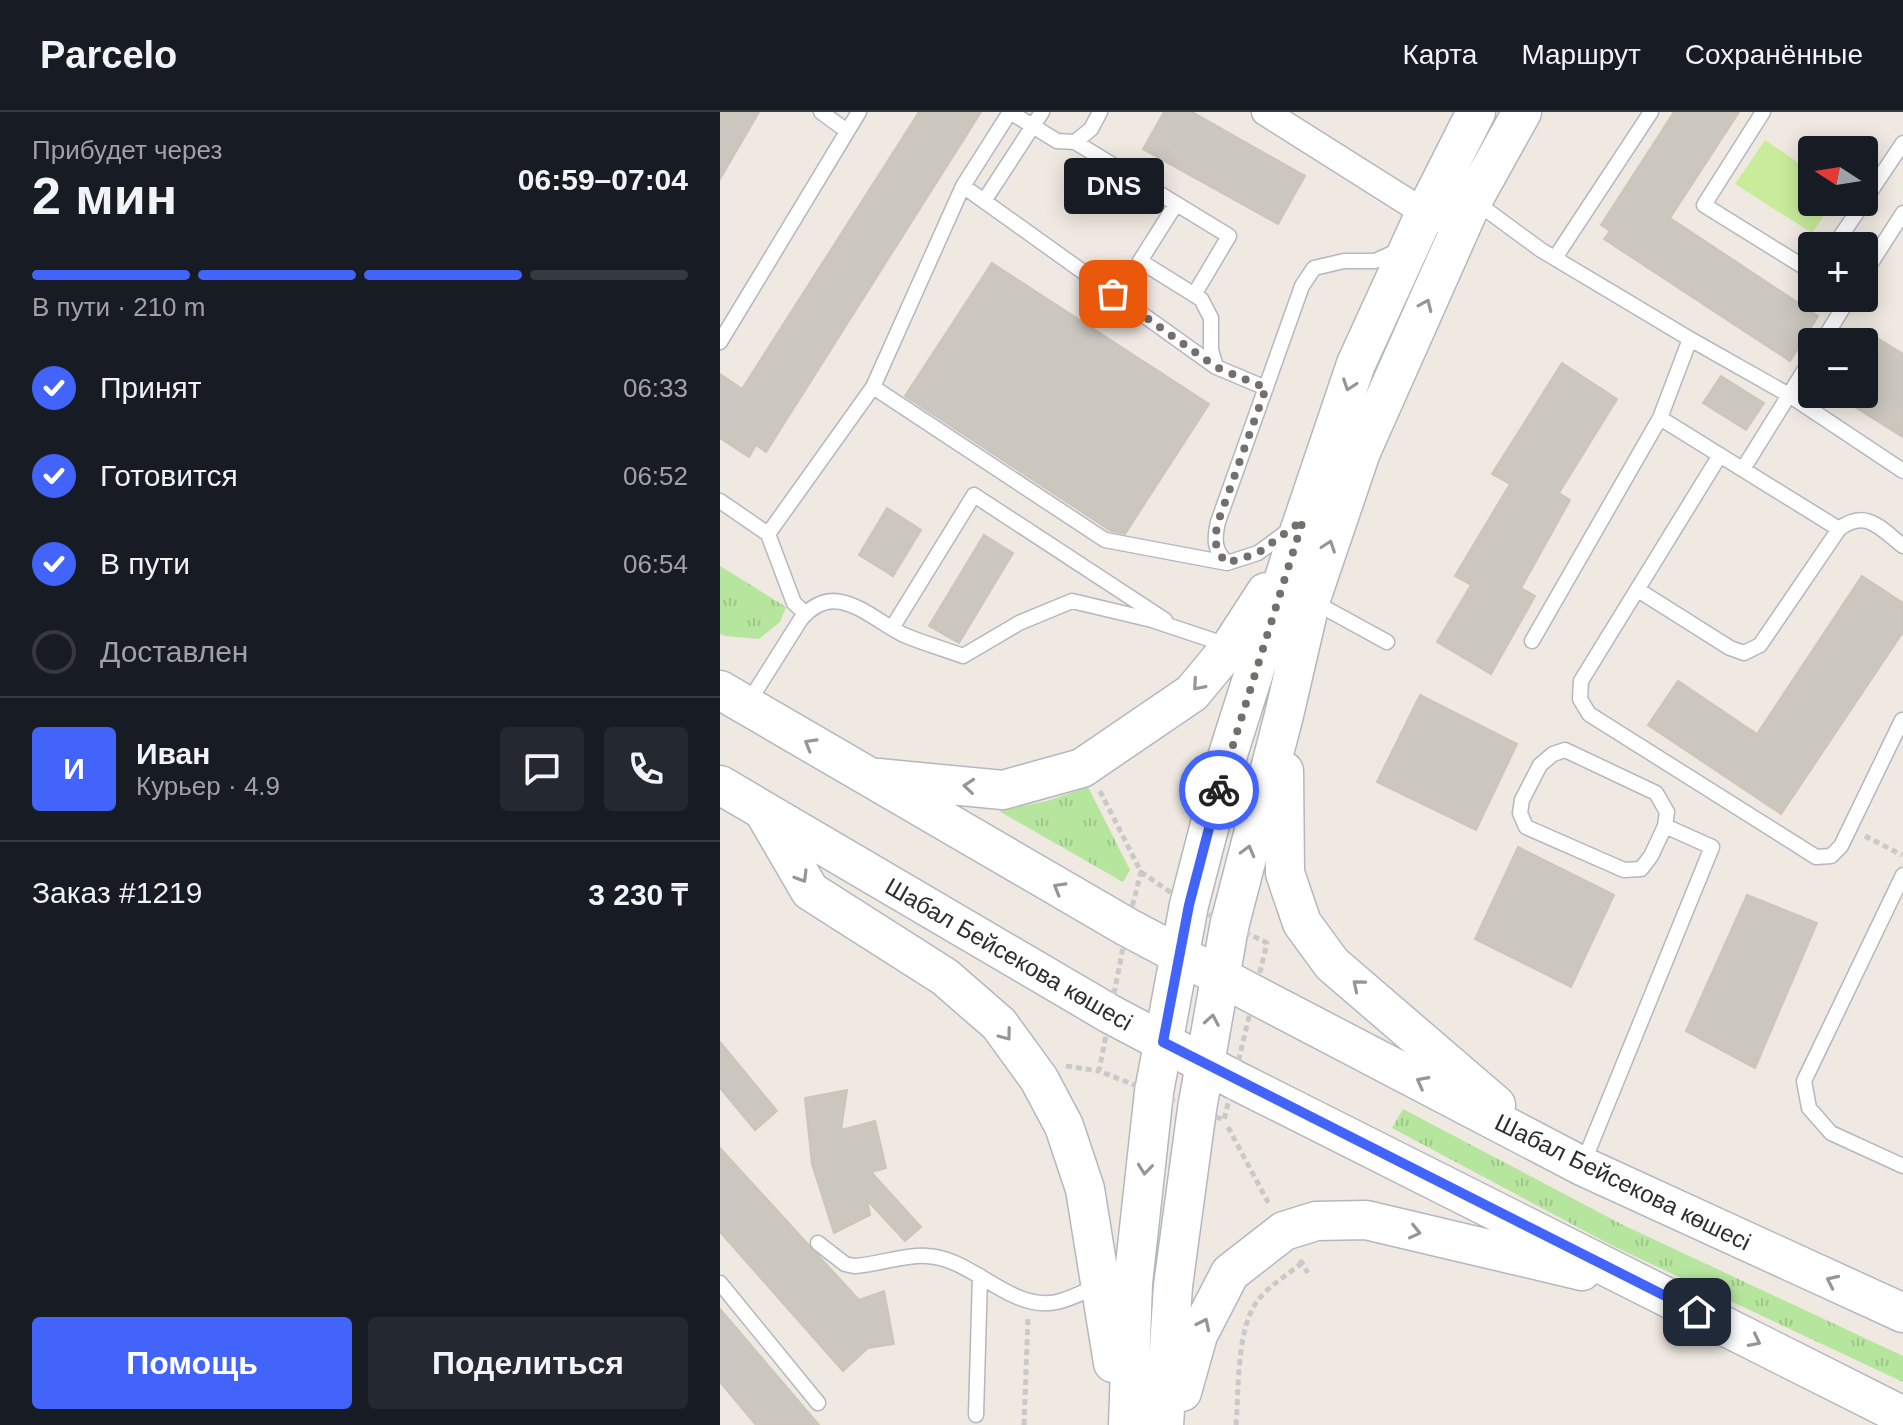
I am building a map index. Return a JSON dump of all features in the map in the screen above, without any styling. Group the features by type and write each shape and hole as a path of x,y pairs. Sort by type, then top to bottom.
{"main road":[{"path":"1128,1425 1133,1283 1154,1092 1189,905 1229,751 1297,536 1356,364 1417,229 1476,112"},
{"path":"1164,1425 1173,1286 1220,976 1229,927 1311,599 1361,452 1466,214 1522,112"},
{"path":"866,777 1003,790 1087,765 1192,693 1231,646 1297,536"},
{"name":"Шабал Бейсекова көшесі","path":"733,698 1127,927 1544,1147 1903,1313"},
{"path":"1284,715 1285,873 1302,923 1332,964 1544,1147"},
{"name":"Шабал Бейсекова көшесі","path":"720,785 1110,1014 1903,1416"},
{"path":"763,810 810,891 945,977 999,1024 1039,1079 1064,1126 1085,1189 1122,1425"},
{"path":"1172,1425 1198,1335 1230,1273 1293,1247 1316,1221 1366,1220 1645,1286"}],"street":[{"path":"1265,112 1417,229 1466,214"}],"lane":[{"path":"821,112 847,131"},
{"path":"720,342 859,112"},
{"path":"768,534 873,387 963,186 1010,112 1057,141 1075,142 1229,236 1194,295"},
{"path":"984,201 1042,112"},
{"path":"1075,142 1091,129 1100,112"},
{"path":"1555,258 1651,112"},
{"path":"1763,112 1704,205 1798,263"},
{"path":"1878,181 1903,143"},
{"path":"963,186 1216,367 1266,388"},
{"path":"1176,204 1140,261 1201,299 1211,318 1211,350 1216,367"},
{"path":"1878,252 1903,213"},
{"path":"1466,214 1555,258 1789,395 1903,471"},
{"path":"1227,563 1217,552 1214,538 1218,522 1302,286 1314,268 1344,261 1375,261 1417,229"},
{"path":"1532,641 1660,418 1690,339"},
{"path":"1743,469 1798,381"},
{"path":"873,387 1105,540 1227,563 1297,536"},
{"path":"1660,418 1839,529"},
{"path":"1720,455 1581,681 1580,699 1589,714 1816,857 1831,856 1841,846 1903,719"},
{"path":"892,628 974,495 1179,629"},
{"path":"720,501 768,534 794,603 806,614"},
{"path":"1638,590 1730,648 1744,653 1760,645 1839,529 1852,519 1863,519 1903,546"},
{"path":"1311,599 1387,642"},
{"path":"733,698 811,607 828,601 847,602 892,628 963,656 1019,623 1072,601 1231,646"},
{"path":"1565,750 1656,793 1667,812 1665,826 1641,869 1624,870 1526,827 1520,813 1522,800 1540,765 1553,754 1565,750"},
{"path":"1582,1166 1712,847 1665,826"},
{"path":"1903,875 1804,1081 1809,1108 1831,1133 1903,1166"},
{"path":"818,1243 845,1264 854,1266 926,1255 946,1260 1018,1299 1056,1303 1102,1285"},
{"path":"976,1415 980,1276"},
{"path":"720,1283 818,1403"}],"path":[{"path":"1087,765 1141,872 1189,905"},
{"path":"1850,828 1903,856"},
{"path":"1141,872 1099,1071 1154,1092"},
{"path":"1224,1120 1308,1273"},
{"path":"1236,1425 1247,1322 1293,1247"},
{"path":"1024,1312 1028,1316 1024,1425"}],"green space":[{"path":"1765,140 1798,162 1798,216 1824,216 1810,232 1735,184"},
{"path":"720,566 786,607 780,622 759,639 720,634"},
{"path":"1088,787 1130,870 1123,882 999,811 1047,801"},
{"path":"1403,1109 1623,1225 1903,1356 1903,1382 1613,1246 1392,1128"}],"building":[{"path":"720,112 759,112 720,179"},
{"path":"919,112 981,112 766,452 756,445 749,457 720,438 720,374 742,389"},
{"path":"1164,112 1192,112 1305,176 1278,224 1143,149"},
{"path":"1674,112 1739,112 1670,218 1798,303 1798,312 1812,312 1818,316 1811,328 1798,328 1798,348 1790,361 1604,239 1610,231 1601,225"},
{"path":"992,263 1209,404 1125,534 1111,531 905,396"},
{"path":"1878,339 1903,354 1903,437 1856,408 1878,408"},
{"path":"1562,363 1617,399 1559,493 1570,500 1521,588 1535,596 1491,674 1437,642 1471,585 1455,576 1510,484 1492,474"},
{"path":"1721,376 1764,403 1746,430 1703,403"},
{"path":"887,508 921,530 893,576 859,555"},
{"path":"984,535 1013,553 959,643 929,626"},
{"path":"1862,576 1903,603 1903,632 1781,814 1648,725 1678,681 1757,734"},
{"path":"1420,695 1517,744 1476,830 1377,782"},
{"path":"1518,847 1614,895 1571,987 1475,939"},
{"path":"1747,895 1817,923 1755,1068 1686,1031"},
{"path":"720,1042 777,1111 755,1130 720,1088"},
{"path":"847,1090 841,1130 875,1121 886,1168 871,1172 921,1227 905,1241 867,1200 870,1215 834,1233 812,1164 805,1098"},
{"path":"720,1148 859,1300 884,1291 894,1344 868,1348 843,1371 720,1232"},
{"path":"720,1309 819,1425 756,1425 720,1382"}],"way so far":[{"path":"1113,294 1216,367 1266,388 1218,522 1214,538 1217,552 1227,563 1258,553 1303,520 1219,790"}],"place":[{"name":"DNS","path":"1113,294"}],"route":[{"path":"1219,790 1189,905 1163,1042 1697,1312"}]}
